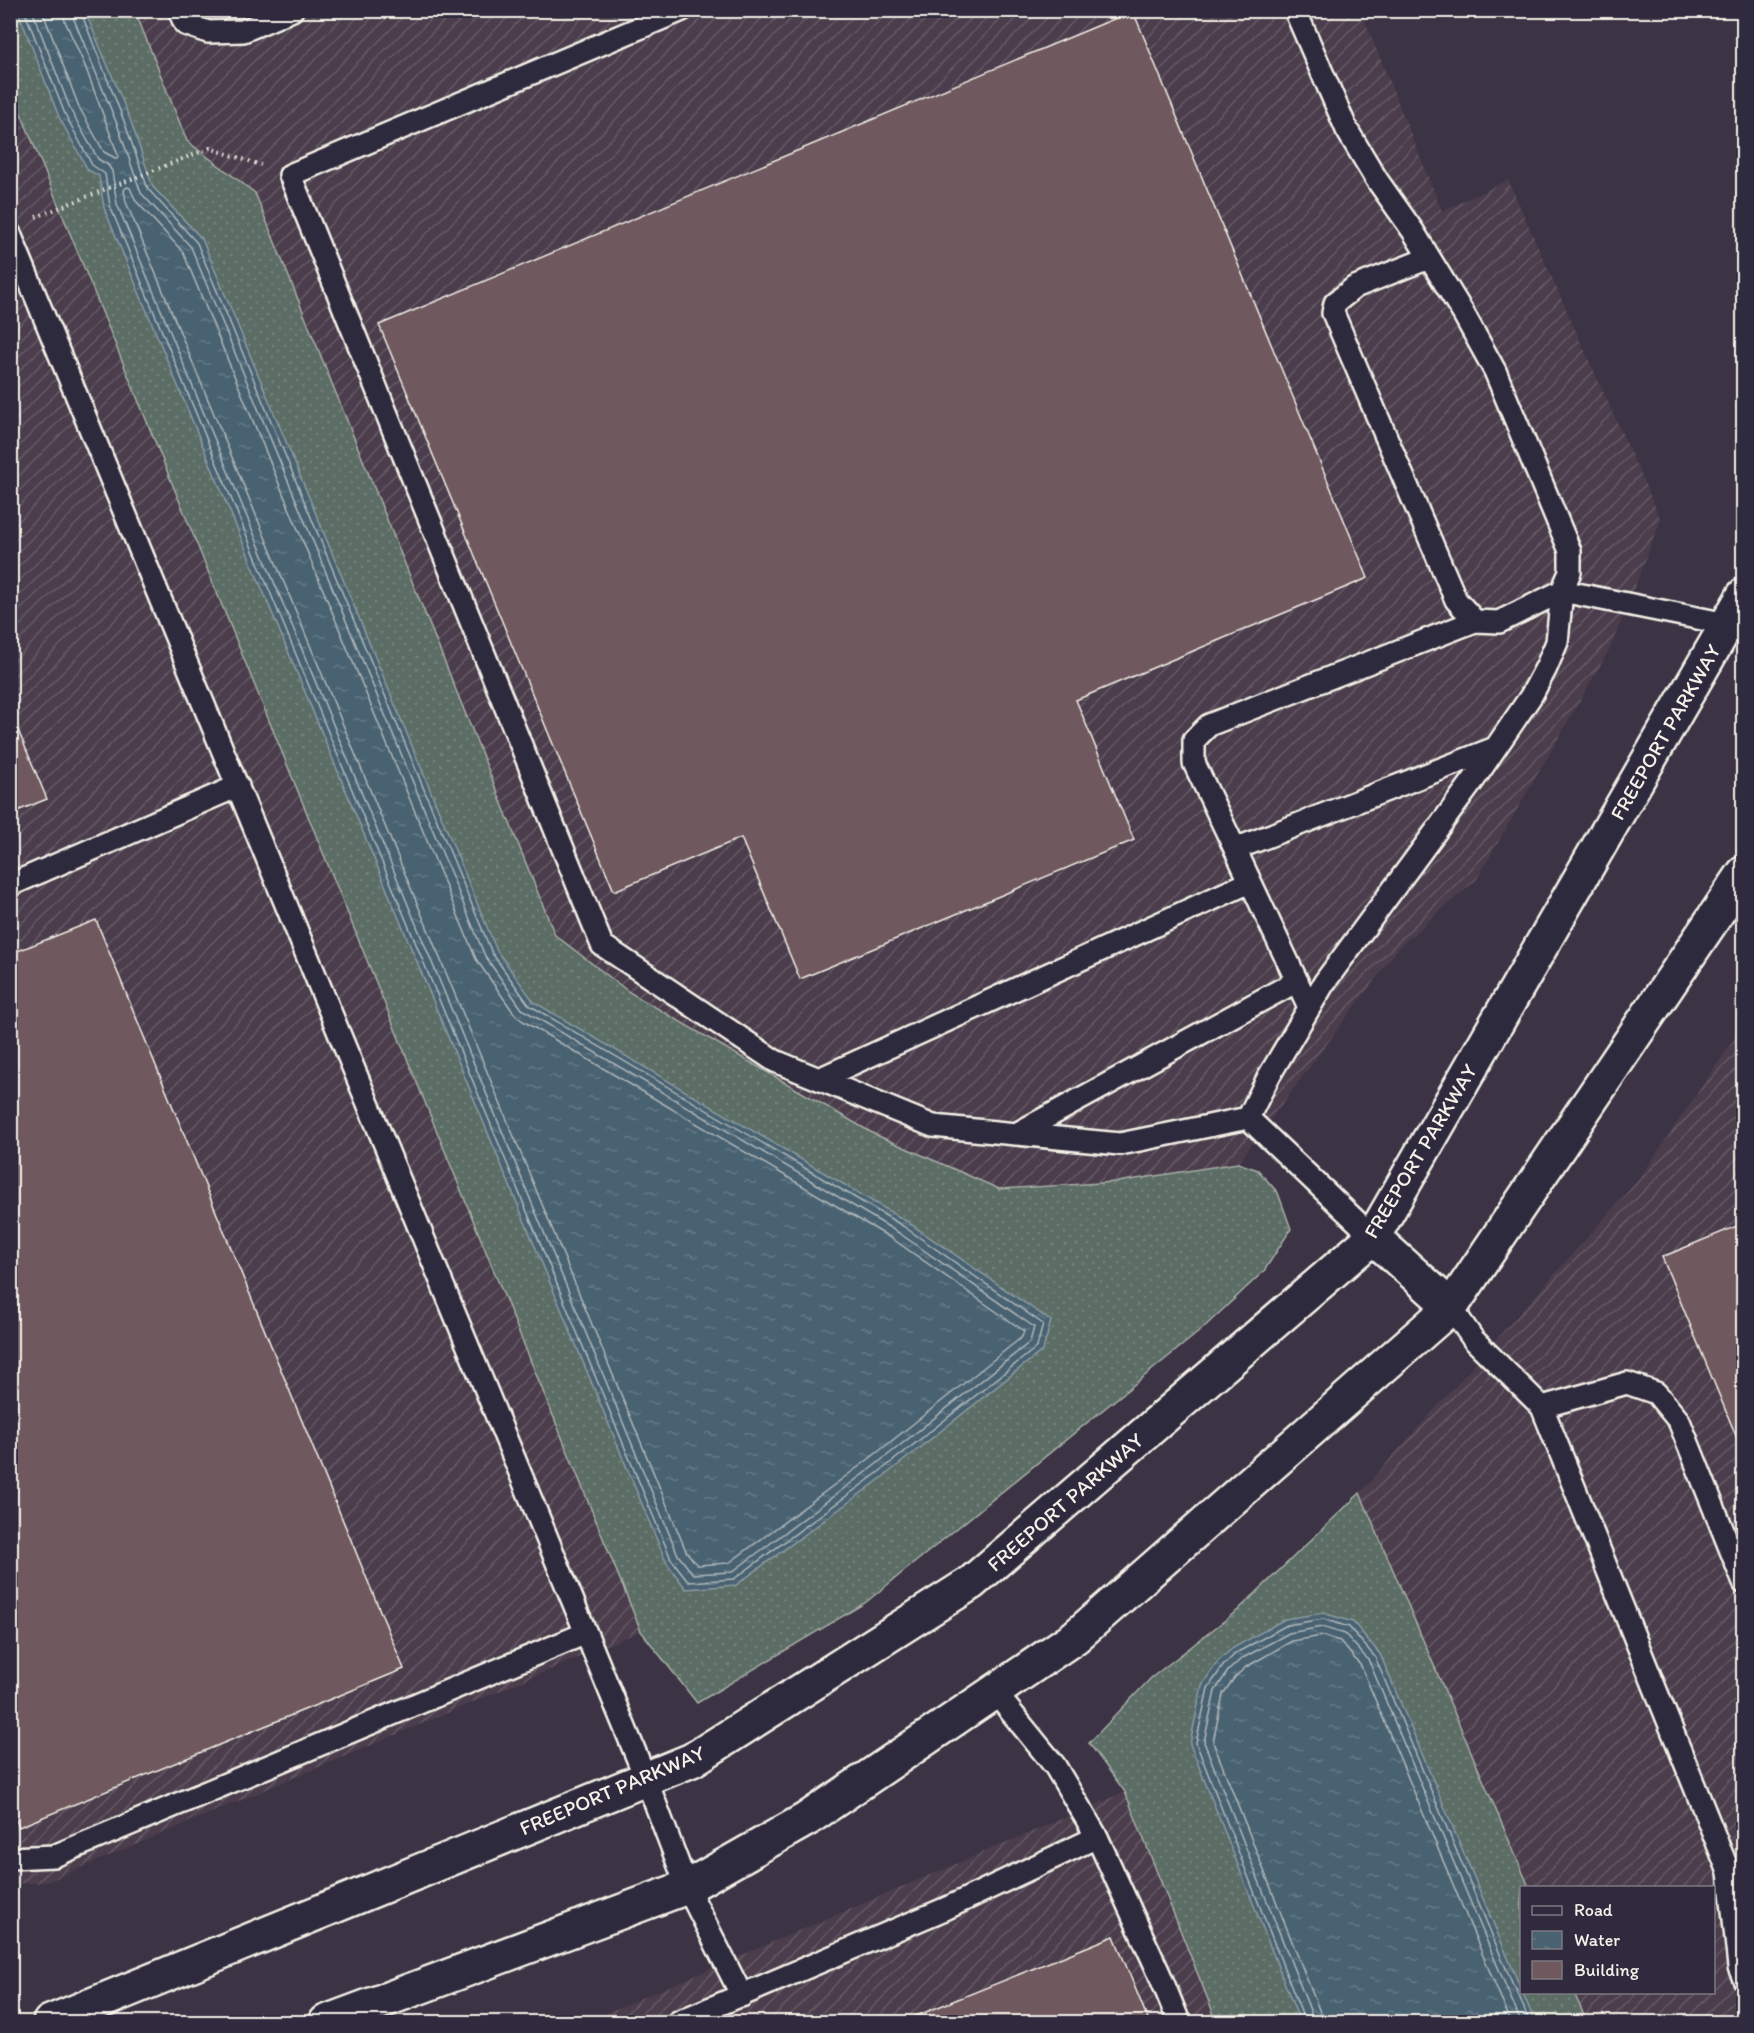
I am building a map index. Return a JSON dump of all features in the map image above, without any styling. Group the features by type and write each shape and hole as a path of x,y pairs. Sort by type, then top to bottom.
{"main road":[{"name":"FREEPORT PARKWAY","path":"50,2022 692,1760 971,1583 1373,1237 1743,595"},
{"path":"326,2022 687,1887 807,1819 1075,1637 1451,1307 1741,884"},
{"path":"1373,1237 1451,1307"}],"lane":[{"path":"179,10 184,24 208,32 243,31 292,10"},
{"path":"682,10 290,175 602,945 775,1061 933,1126 1120,1144 1248,1118"},
{"path":"1248,1118 1269,1076 1324,983 1531,696 1557,642 1563,591 1570,573 1570,551 1495,371 1413,231 1377,180 1347,130 1295,10"},
{"path":"10,234 646,1779 687,1887 742,1996"},
{"path":"1429,258 1355,287 1335,303 1333,313 1456,600 1475,621"},
{"path":"1309,1007 1194,763 1194,740 1209,725 1475,621 1499,622 1563,591 1727,624"},
{"path":"1235,849 1495,748"},
{"path":"10,885 238,786"},
{"path":"819,1079 1250,882"},
{"path":"1016,1134 1297,981"},
{"path":"1248,1118 1373,1237"},
{"path":"1451,1307 1473,1339 1542,1407 1729,1872 1739,1967 1743,1979"},
{"path":"1542,1407 1627,1383 1656,1393 1678,1421 1743,1583"},
{"path":"10,1858 54,1856 586,1634"},
{"path":"994,1691 1054,1766 1096,1837 1159,1973 1179,2022"},
{"path":"678,2022 947,1908 1096,1837"}],"path":[{"path":"54,210 210,148 290,175"}],"shaded area":[{"path":"135,11 1361,11 1442,211 1508,180 1661,520 1611,647 1477,879 1400,946 1238,1163 1117,1182 999,1189 874,1134 629,992 555,935 255,193 187,141"},
{"path":"10,89 641,1631 47,1882 11,1884"},
{"path":"1743,1026 1743,2022 1587,2022 1574,1994 1715,1994 1715,1886 1529,1886 1360,1493 1639,1179"},
{"path":"1125,1792 1217,2022 585,2022"}],"green space":[{"path":"10,11 135,11 187,141 255,193 555,935 629,992 874,1134 999,1189 1117,1182 1238,1163 1258,1170 1278,1193 1291,1229 1264,1271 1200,1331 865,1603 697,1703 641,1631 11,89"},
{"path":"1360,1493 1529,1886 1520,1886 1520,1994 1574,1994 1587,2022 1217,2022 1125,1792 1089,1743 1151,1678 1238,1610"}],"water":[{"path":"18,11 85,11 130,119 153,187 202,239 497,951 534,1002 906,1221 1051,1321 1043,1350 883,1477 736,1585 686,1589 666,1562 104,208 99,176 88,170 59,117"},
{"path":"1323,1613 1353,1622 1380,1654 1520,1986 1520,1994 1523,1994 1535,2022 1300,2022 1190,1744 1202,1685 1218,1661 1233,1648 1285,1619"}],"building":[{"path":"1133,11 1368,578 1076,700 1134,840 800,979 741,838 614,891 379,325"},
{"path":"10,711 47,799 10,814"},
{"path":"96,920 404,1669 19,1827 10,1807 10,954"},
{"path":"1744,1223 1744,1455 1662,1257"},
{"path":"1114,1936 1149,2022 901,2022"}]}
